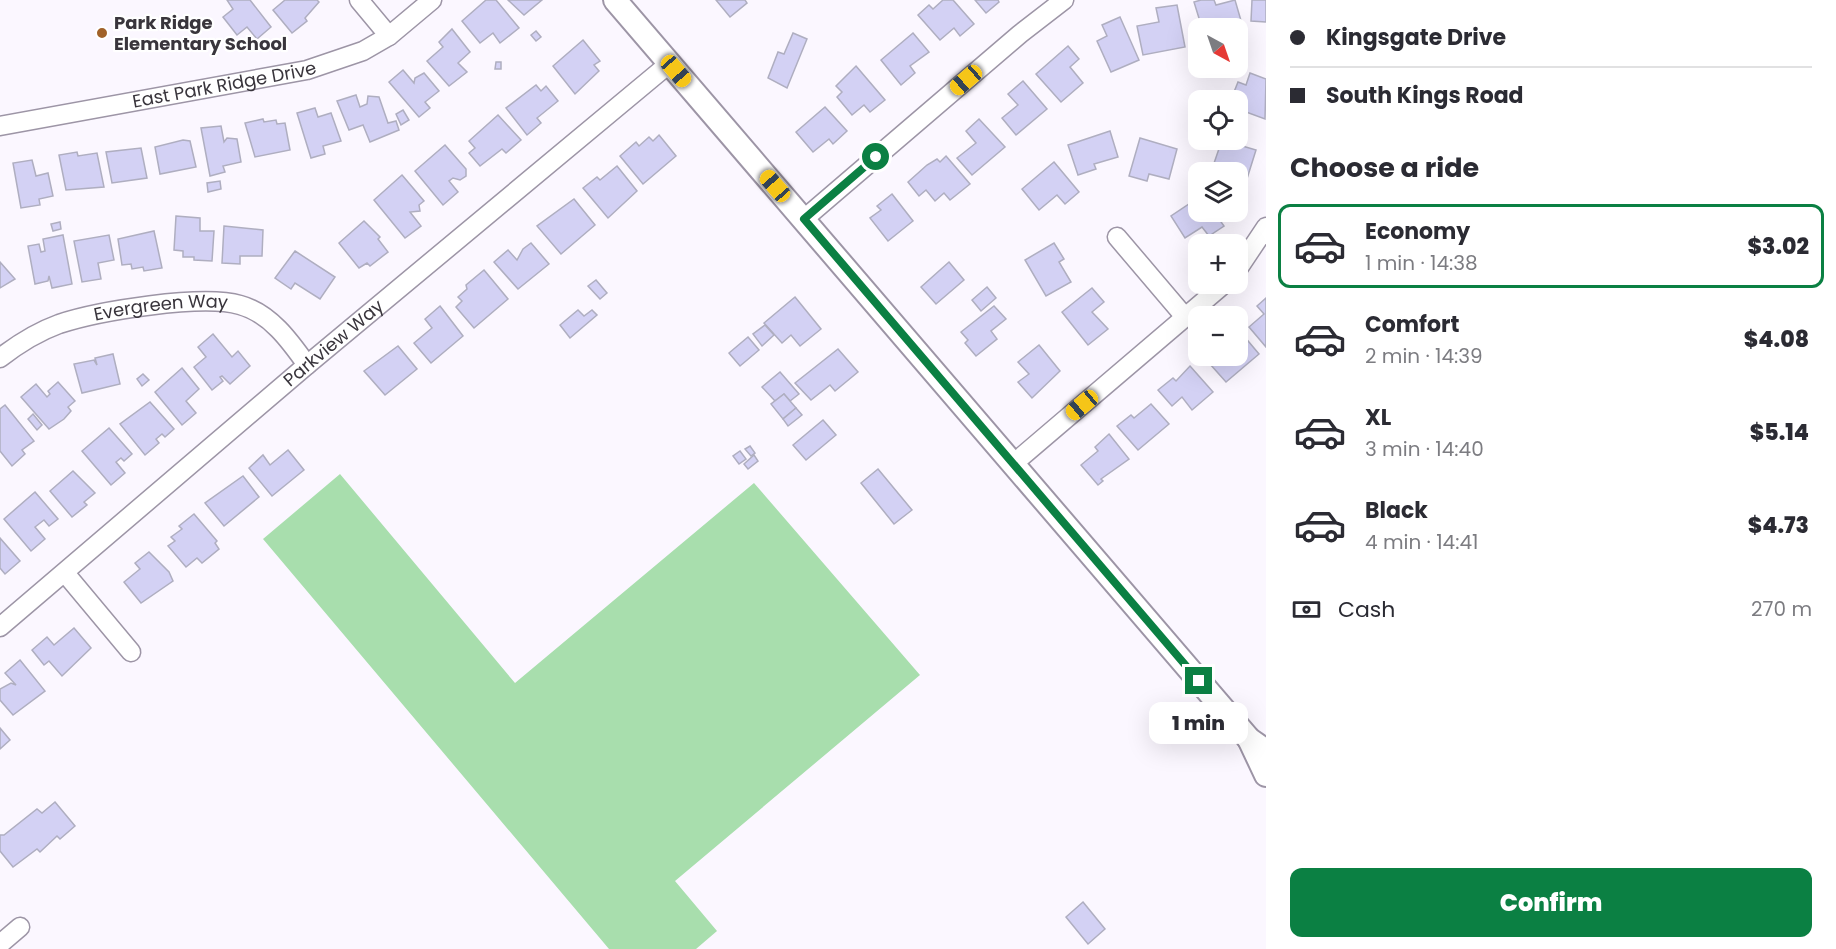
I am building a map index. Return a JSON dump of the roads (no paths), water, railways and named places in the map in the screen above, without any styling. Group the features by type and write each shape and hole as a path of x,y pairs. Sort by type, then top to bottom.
{"main road":[{"path":"615,0 1257,745 1266,775"}],"street":[{"path":"359,0 389,36"},
{"name":"East Park Ridge Drive","path":"0,126 307,70 363,51 389,36 432,0"},
{"path":"804,219 1020,34 1064,0"},
{"name":"Parkview Way","path":"0,627 307,365 670,63"},
{"path":"1248,255 1266,228"},
{"path":"1117,237 1185,317"},
{"path":"1013,464 1212,294"},
{"name":"Evergreen Way","path":"0,358 21,341 60,324 136,309 204,300 241,305 268,320 286,336 307,365"},
{"path":"64,573 131,652"},
{"path":"0,944 20,927"}],"place":[{"name":"Park Ridge Elementary School","path":"102,33"}]}
